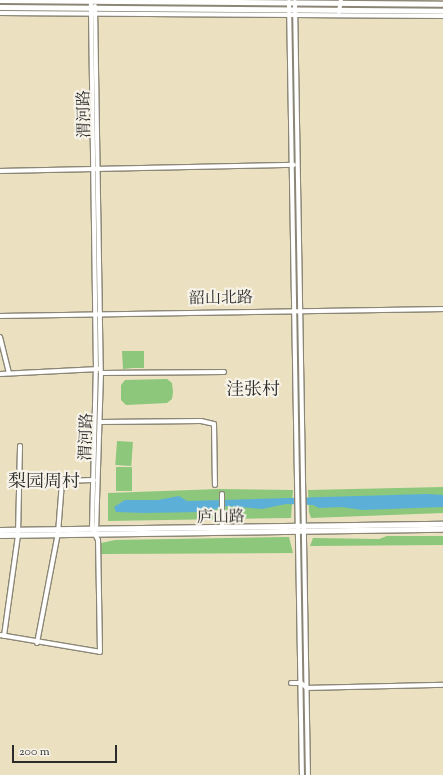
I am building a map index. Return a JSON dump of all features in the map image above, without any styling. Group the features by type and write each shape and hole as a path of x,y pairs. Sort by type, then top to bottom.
{"main road":[{"path":"0,0 341,1 443,4"},
{"path":"0,7 94,11 292,9 443,11"},
{"name":"庐山路","path":"59,531 94,534 443,524"},
{"name":"庐山路","path":"0,530 18,532 94,528 222,526 443,529"},
{"name":"庐山路","path":"0,535 18,532"}],"street":[{"name":"渭河路","path":"91,0 94,11 98,80 96,169"},
{"path":"339,16 341,1"},
{"path":"292,2 290,16 296,310 301,528 307,688 308,775"},
{"path":"292,9 295,16 294,165"},
{"name":"渭河路","path":"94,11 92,80 96,169 100,370 100,422 94,528"},
{"path":"0,13 94,11 290,16 443,16"},
{"path":"92,80 98,80"},
{"path":"0,171 294,165"},
{"name":"韶山北路","path":"0,316 296,310 443,309"},
{"path":"0,337 9,373"},
{"name":"渭河路","path":"94,534 94,480 100,370"},
{"path":"0,374 100,370 224,372"},
{"path":"100,422 201,421 214,424 215,485"},
{"path":"20,446 18,532 2,636 36,643 100,652 98,540 94,534"},
{"path":"19,482 94,480"},
{"path":"36,643 59,531 62,482"},
{"path":"222,494 222,526"},
{"path":"301,528 302,775"},
{"path":"291,683 301,683 307,688 443,685"}],"green space":[{"path":"122,351 133,351 133,368 123,369"},
{"path":"133,351 144,351 144,368 133,368"},
{"path":"167,379 172,383 173,392 172,399 167,403 126,405 121,400 121,385 125,380"},
{"path":"117,441 133,442 131,466 115,465"},
{"path":"116,467 132,467 132,491 116,491"},
{"path":"443,487 443,513 311,518 309,512 308,490"},
{"path":"219,489 293,490 291,518 108,521 108,493"},
{"path":"387,536 443,536 443,545 310,546 313,538 379,539"},
{"path":"289,537 293,553 101,554 101,543 115,540"}],"water":[{"path":"427,494 443,495 443,507 362,510 342,507 319,508 313,505 286,504 262,509 228,506 204,512 143,513 116,512 114,507 125,500 158,500 179,496 187,501"}],"district":[{"name":"洼张村","path":"253,391"},
{"name":"梨园周村","path":"44,483"}]}
